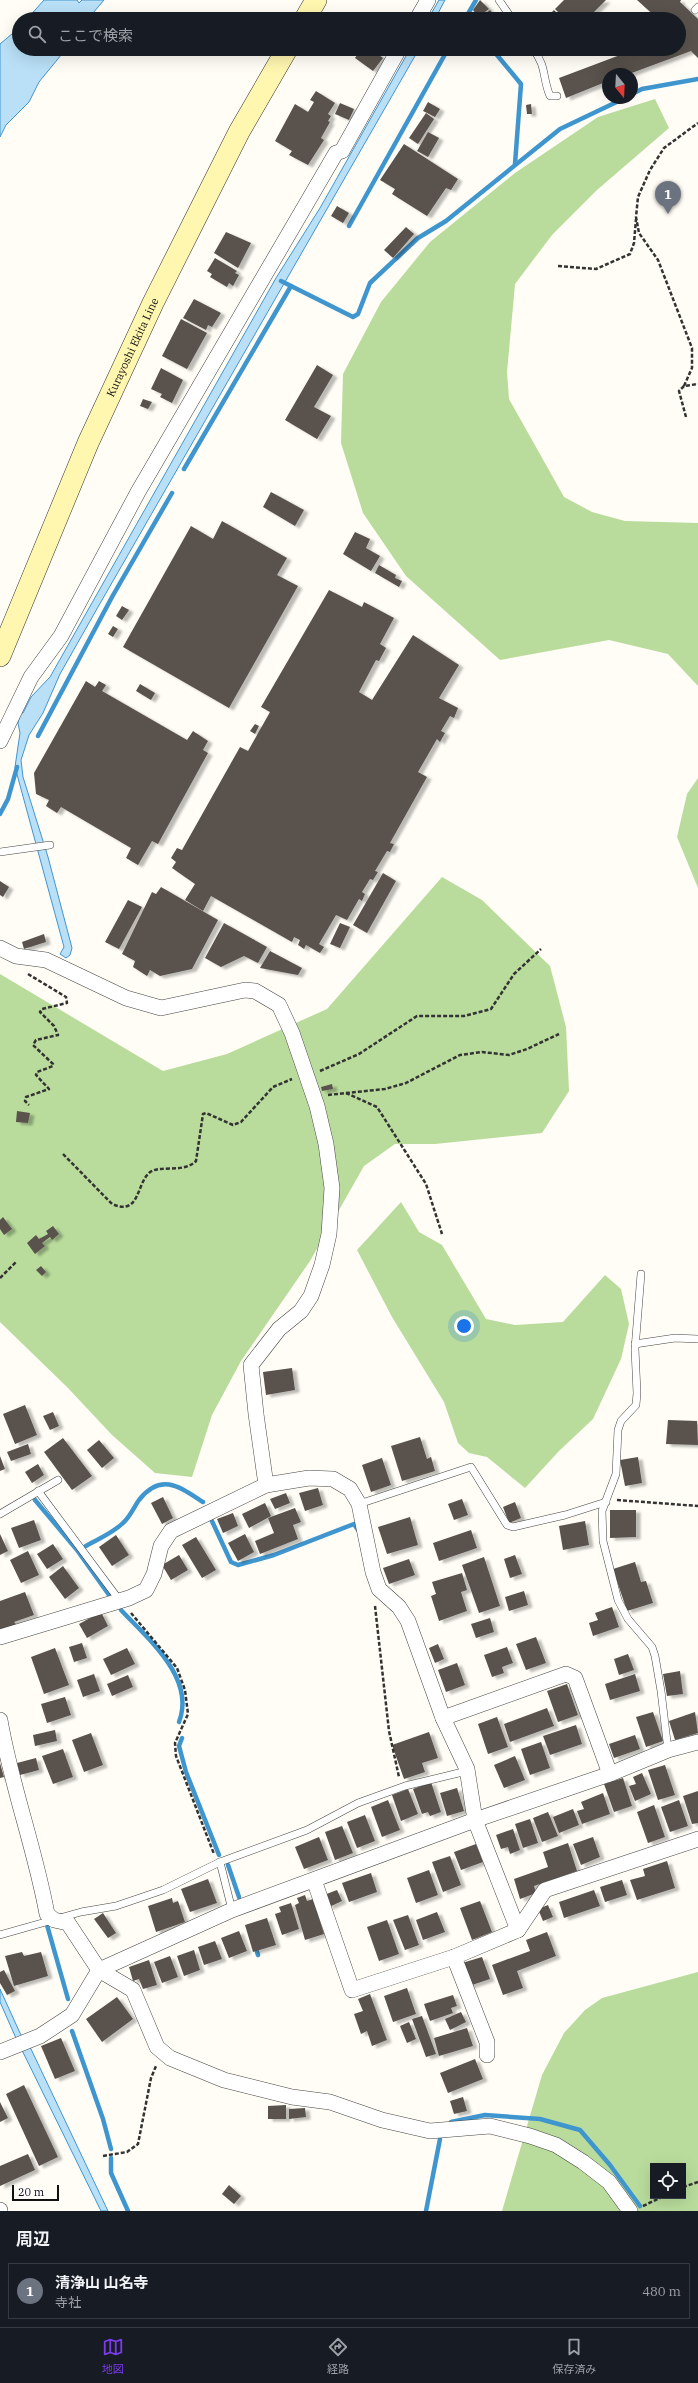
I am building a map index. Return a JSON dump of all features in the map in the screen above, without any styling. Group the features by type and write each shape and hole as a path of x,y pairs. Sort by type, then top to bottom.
{"main road":[{"path":"309,12 316,0"},
{"name":"Kurayoshi Ekita Line","path":"0,656 88,443 150,310 239,132 284,56"}],"street":[{"path":"421,12 428,0"},
{"path":"0,741 31,677 61,636 142,486 336,153 342,151 395,56"},
{"path":"0,948 24,957 46,960 126,998 161,1008 230,992 255,991 279,1005 292,1033 313,1096 326,1144 332,1188 331,1221 322,1265 311,1296 301,1311 279,1329 251,1365 266,1485"},
{"path":"0,1637 120,1601 146,1590 154,1574 161,1546 171,1531 266,1485 309,1478 333,1479 350,1489 359,1504 359,1511 379,1589 399,1607 408,1621 443,1718 467,1771 475,1820 518,1930"},
{"path":"443,1718 566,1674 576,1678 610,1774"},
{"path":"0,1720 6,1756 22,1810 47,1914 54,1920 68,1923 99,1970 133,1990 157,2047 170,2058 224,2080 292,2097 330,2102 382,2120 430,2130 490,2126 530,2136 556,2145 583,2162 608,2182 634,2210"},
{"path":"0,2052 40,2036 72,2015 99,1970 232,1910 475,1820 610,1774 668,1750 698,1742"},
{"path":"314,1880 352,1990 454,1956 518,1930 545,1890 698,1839"},
{"path":"454,1956 487,2042 488,2055"}],"lane":[{"path":"499,0 507,12"},
{"path":"537,56 545,68 545,84 550,96 557,96"},
{"path":"0,852 50,845"},
{"path":"641,1274 635,1344 636,1405 622,1422 618,1430 616,1474 602,1511 603,1534 618,1600 653,1652 661,1691 668,1750"},
{"path":"635,1344 674,1338 698,1339"},
{"path":"359,1504 471,1467 507,1525 513,1527 565,1515 607,1501"},
{"path":"0,1514 58,1480"},
{"path":"38,1492 120,1601"},
{"path":"0,1935 54,1920 116,1906 163,1890 219,1862 307,1830 358,1803 401,1787 467,1771"},
{"path":"219,1862 232,1910"}],"path":[{"path":"558,266 596,269 630,254 634,243 638,197 650,170 664,148 698,124"},
{"path":"636,217 639,233 658,260 692,348 692,368 684,386 679,390 686,417"},
{"path":"684,386 698,384"},
{"path":"63,1154 112,1204 120,1208 128,1206 135,1201 147,1175 151,1171 176,1170 192,1166 196,1161 203,1114 206,1113 233,1125 241,1122 273,1087 358,1054 417,1016 464,1016 491,1009 514,974 541,949"},
{"path":"24,957 24,969 27,974 66,997 68,1000 67,1003 42,1009 40,1012 54,1026 58,1035 36,1040 33,1045 53,1064 53,1066 37,1072 36,1075 49,1089 26,1097 25,1101 29,1105"},
{"path":"313,1096 385,1089 406,1083 433,1067 460,1055 482,1052 509,1055 527,1049 559,1034"},
{"path":"345,1093 377,1107 426,1184 442,1234"},
{"path":"0,1278 16,1262"},
{"path":"607,1501 698,1506"},
{"path":"376,1580 375,1604 389,1731 401,1787"},
{"path":"120,1601 146,1629 177,1668 180,1675 185,1690 188,1714 175,1743 176,1756 219,1862"},
{"path":"103,2156 127,2152 138,2144 151,2078 159,2061"},
{"path":"686,2186 698,2182"},
{"path":"634,2210 658,2199"}],"green space":[{"path":"655,99 669,128 597,190 552,235 515,284 507,372 509,399 564,497 592,512 625,521 698,523 698,686 668,654 609,640 500,660 406,576 363,513 341,443 343,374 381,302 430,242 515,173 598,117"},
{"path":"698,778 698,888 677,837 687,794"},
{"path":"442,877 482,900 550,966 566,1027 569,1091 542,1133 435,1144 395,1144 364,1166 310,1261 241,1361 212,1415 192,1477 155,1473 112,1435 68,1388 0,1322 0,974 163,1071 227,1054 327,1009"},
{"path":"401,1202 419,1232 442,1245 486,1319 515,1325 563,1322 605,1275 621,1289 629,1324 621,1359 593,1419 559,1451 525,1488 487,1457 469,1453 458,1443 444,1402 392,1317 357,1250"},
{"path":"698,1972 698,2211 502,2211 542,2075 564,2033 585,2010 602,1998"}],"water":[{"path":"44,0 77,0 79,3 82,0 104,0 94,12 33,12"},
{"path":"439,0 445,0 439,12 432,12"},
{"path":"12,34 12,56 60,56 39,82 29,102 6,125 0,137 0,44"},
{"path":"406,56 415,56 98,607 60,674 43,713 29,735 21,760 23,777 48,857 72,948 70,955 66,958 60,954 64,947 15,767 20,733 18,723 20,712 23,713 31,697 50,677 276,278 320,208"},
{"path":"0,1989 20,2033 31,2049 108,2211 101,2211 15,2036 0,2002"}],"building":[{"path":"480,0 489,9 485,12 474,12 473,10"},
{"path":"564,0 606,0 594,12 558,12 555,9"},
{"path":"637,0 681,0 680,2 698,19 698,58 691,51 686,53 686,12 650,12"},
{"path":"356,56 380,56 383,58 373,71 355,58"},
{"path":"617,56 678,56 638,71 638,68 602,68 602,83 566,98 559,78"},
{"path":"316,91 335,103 328,114 331,116 328,121 330,122 321,138 324,140 308,165 289,155 292,151 275,141 295,104 308,112 314,102 310,100"},
{"path":"428,102 440,109 435,117 423,111"},
{"path":"340,103 354,109 349,120 335,114"},
{"path":"531,104 532,114 527,114 526,105"},
{"path":"426,113 434,119 418,144 409,138"},
{"path":"428,132 439,138 428,157 417,151"},
{"path":"404,144 458,179 451,190 446,188 427,216 392,194 395,189 380,180"},
{"path":"337,206 349,213 343,223 331,216"},
{"path":"406,227 414,234 393,258 384,250"},
{"path":"226,232 251,243 238,268 214,253"},
{"path":"215,258 237,271 235,273 239,275 233,286 229,283 227,287 210,277 212,274 207,271"},
{"path":"194,299 221,313 212,327 208,325 206,330 183,318"},
{"path":"181,319 207,333 187,369 162,356"},
{"path":"317,365 333,375 314,407 331,416 317,439 285,420"},
{"path":"161,368 183,380 172,403 160,397 162,394 151,389"},
{"path":"143,399 152,402 148,409 140,406"},
{"path":"271,492 304,510 295,526 263,507"},
{"path":"222,521 287,558 277,575 298,586 229,708 123,647 191,526 213,539"},
{"path":"355,532 370,539 366,548 380,556 371,571 343,554"},
{"path":"379,565 396,575 395,578 402,581 399,587 375,573"},
{"path":"329,590 362,607 364,602 394,618 380,644 386,648 379,661 376,660 359,692 372,700 413,635 459,665 439,698 458,708 454,718 450,716 441,731 445,733 440,742 437,739 418,772 427,777 390,843 394,844 390,852 387,851 375,871 378,872 373,880 370,879 362,892 365,894 362,901 359,899 347,920 336,915 319,944 324,947 320,953 306,945 304,949 298,945 300,940 294,937 292,942 211,896 203,911 185,900 195,884 172,868 176,862 171,858 177,848 182,850 240,747 248,751 270,712 261,707"},
{"path":"122,606 129,610 122,620 116,616"},
{"path":"113,626 118,629 113,637 108,634"},
{"path":"86,681 95,687 99,681 106,685 102,691 187,740 193,731 208,741 203,750 208,753 158,844 152,841 138,865 126,858 131,848 61,807 57,813 46,806 49,800 36,794 34,773"},
{"path":"140,684 155,693 151,700 136,691"},
{"path":"255,724 259,726 255,734 250,731"},
{"path":"383,873 396,881 367,933 353,925"},
{"path":"0,881 9,887 3,897 0,895"},
{"path":"161,887 218,920 192,969 160,976 150,970 147,976 133,967 135,961 122,954 152,892 156,894"},
{"path":"128,900 142,907 119,949 105,942"},
{"path":"224,923 267,947 258,963 244,956 221,967 205,958"},
{"path":"340,923 350,927 340,948 330,944"},
{"path":"44,934 46,942 24,949 22,942"},
{"path":"270,951 302,968 298,975 260,968"},
{"path":"332,1084 333,1089 322,1091 321,1087"},
{"path":"17,1111 30,1113 28,1123 16,1122"},
{"path":"3,1217 12,1229 4,1235 0,1229 0,1220"},
{"path":"53,1226 59,1234 52,1240 50,1237 42,1243 45,1246 35,1254 27,1243 36,1235 39,1239 48,1234 46,1231"},
{"path":"41,1266 46,1272 42,1276 36,1270"},
{"path":"292,1368 295,1390 266,1395 263,1372"},
{"path":"25,1405 37,1435 15,1444 3,1414"},
{"path":"53,1412 59,1426 50,1430 43,1416"},
{"path":"668,1420 697,1421 698,1445 666,1444"},
{"path":"420,1437 427,1459 431,1457 435,1471 402,1481 391,1446"},
{"path":"63,1438 92,1476 72,1490 44,1452"},
{"path":"99,1440 114,1458 102,1468 87,1450"},
{"path":"28,1444 31,1454 11,1461 7,1452"},
{"path":"0,1456 5,1469 0,1471"},
{"path":"638,1457 642,1483 625,1486 620,1460"},
{"path":"382,1458 391,1485 371,1492 362,1465"},
{"path":"38,1464 44,1475 32,1483 25,1472"},
{"path":"318,1488 323,1505 305,1511 299,1493"},
{"path":"286,1493 290,1503 275,1509 270,1499"},
{"path":"163,1497 173,1518 162,1524 151,1503"},
{"path":"462,1499 468,1515 454,1520 448,1504"},
{"path":"515,1502 521,1518 509,1523 503,1507"},
{"path":"265,1503 271,1516 249,1528 242,1514"},
{"path":"295,1508 301,1522 293,1525 298,1539 260,1554 255,1541 274,1533 268,1518"},
{"path":"610,1510 636,1510 636,1537 610,1538"},
{"path":"233,1513 238,1526 223,1533 217,1519"},
{"path":"410,1517 418,1545 387,1554 378,1527"},
{"path":"34,1520 41,1540 19,1548 11,1528"},
{"path":"585,1521 589,1545 563,1550 559,1526"},
{"path":"471,1530 477,1548 439,1561 433,1543"},
{"path":"0,1534 8,1551 0,1555"},
{"path":"245,1534 254,1552 238,1561 228,1543"},
{"path":"116,1535 129,1555 112,1566 99,1547"},
{"path":"196,1537 216,1570 202,1578 182,1545"},
{"path":"53,1544 63,1559 47,1569 37,1554"},
{"path":"28,1551 39,1575 21,1583 10,1560"},
{"path":"179,1555 188,1570 171,1580 162,1565"},
{"path":"515,1555 522,1574 510,1578 504,1559"},
{"path":"484,1557 500,1606 479,1613 462,1565"},
{"path":"409,1559 415,1575 389,1584 383,1568"},
{"path":"635,1562 641,1582 646,1581 653,1603 627,1611 613,1569"},
{"path":"63,1566 79,1588 65,1599 49,1577"},
{"path":"462,1573 467,1590 461,1592 467,1611 439,1621 431,1596 436,1594 432,1582"},
{"path":"524,1591 528,1605 509,1611 505,1597"},
{"path":"25,1592 34,1615 14,1622 17,1625 0,1630 0,1601"},
{"path":"612,1607 619,1627 593,1636 589,1623 598,1620 595,1613"},
{"path":"101,1612 108,1626 87,1638 79,1624"},
{"path":"490,1618 494,1632 476,1638 471,1624"},
{"path":"536,1637 546,1663 526,1670 516,1644"},
{"path":"82,1643 87,1658 74,1662 69,1647"},
{"path":"438,1644 444,1659 435,1663 429,1648"},
{"path":"507,1647 513,1663 502,1667 504,1673 492,1677 484,1655"},
{"path":"55,1648 69,1685 44,1694 31,1657"},
{"path":"127,1648 135,1664 111,1675 103,1659"},
{"path":"628,1654 634,1670 619,1675 614,1659"},
{"path":"457,1663 465,1685 446,1692 438,1670"},
{"path":"680,1671 683,1694 667,1696 663,1674"},
{"path":"94,1674 100,1691 83,1697 77,1680"},
{"path":"635,1674 640,1691 610,1700 605,1684"},
{"path":"128,1675 133,1687 112,1696 107,1684"},
{"path":"567,1684 578,1715 558,1722 547,1691"},
{"path":"65,1697 71,1715 47,1723 41,1704"},
{"path":"547,1708 554,1726 510,1742 504,1724"},
{"path":"653,1712 663,1741 646,1747 636,1717"},
{"path":"695,1712 698,1733 675,1740 669,1721"},
{"path":"497,1717 508,1747 488,1754 478,1724"},
{"path":"576,1725 582,1744 550,1755 543,1736"},
{"path":"55,1730 57,1741 35,1746 33,1735"},
{"path":"429,1732 438,1758 422,1763 425,1772 404,1779 392,1745"},
{"path":"91,1733 103,1765 84,1772 72,1740"},
{"path":"635,1735 640,1749 614,1758 609,1744"},
{"path":"541,1742 550,1768 530,1775 521,1749"},
{"path":"63,1749 73,1777 53,1784 42,1756"},
{"path":"515,1756 525,1780 504,1788 494,1765"},
{"path":"36,1758 39,1770 20,1775 17,1763"},
{"path":"0,1763 4,1777 0,1778"},
{"path":"665,1765 675,1795 658,1800 648,1770"},
{"path":"642,1773 651,1794 635,1801 629,1786 636,1784 633,1777"},
{"path":"623,1778 632,1806 614,1812 604,1784"},
{"path":"431,1782 441,1812 430,1816 428,1812 422,1814 413,1789"},
{"path":"457,1788 464,1811 447,1816 440,1793"},
{"path":"408,1789 418,1814 401,1821 392,1795"},
{"path":"698,1791 698,1823 692,1824 683,1796"},
{"path":"603,1793 610,1814 582,1824 577,1811 584,1809 581,1802"},
{"path":"388,1800 400,1830 382,1837 371,1807"},
{"path":"679,1800 688,1826 670,1832 661,1807"},
{"path":"654,1805 665,1837 648,1843 637,1812"},
{"path":"573,1809 579,1825 559,1833 553,1817"},
{"path":"548,1812 558,1836 542,1842 533,1818"},
{"path":"365,1815 375,1841 357,1848 347,1822"},
{"path":"530,1819 538,1843 523,1848 515,1824"},
{"path":"342,1826 353,1853 335,1860 325,1832"},
{"path":"513,1829 520,1850 510,1854 508,1847 501,1849 496,1835"},
{"path":"319,1837 328,1860 304,1869 295,1847"},
{"path":"593,1837 600,1857 581,1865 573,1844"},
{"path":"568,1843 577,1871 534,1886 536,1893 520,1899 514,1879 548,1867 543,1852"},
{"path":"476,1844 483,1862 461,1870 454,1852"},
{"path":"450,1856 461,1885 443,1892 432,1862"},
{"path":"667,1861 675,1888 637,1900 630,1880 645,1876 643,1869"},
{"path":"429,1870 438,1895 416,1903 407,1878"},
{"path":"371,1873 377,1892 349,1902 342,1883"},
{"path":"208,1879 217,1903 190,1912 181,1889"},
{"path":"622,1880 627,1895 605,1902 600,1887"},
{"path":"337,1890 342,1901 329,1907 324,1895"},
{"path":"594,1890 600,1906 564,1918 559,1902"},
{"path":"305,1895 307,1901 313,1899 324,1934 305,1940 295,1905 299,1903 297,1898"},
{"path":"172,1898 173,1903 178,1901 185,1922 156,1932 148,1906"},
{"path":"480,1901 492,1932 472,1940 460,1908"},
{"path":"291,1903 299,1929 282,1935 275,1914 281,1912 279,1907"},
{"path":"548,1905 553,1917 543,1921 538,1909"},
{"path":"437,1912 445,1932 423,1940 416,1920"},
{"path":"103,1913 116,1933 108,1938 94,1919"},
{"path":"408,1915 419,1945 405,1950 393,1920"},
{"path":"267,1918 276,1945 253,1952 245,1925"},
{"path":"387,1920 399,1954 379,1961 367,1927"},
{"path":"239,1931 247,1951 229,1958 221,1938"},
{"path":"547,1932 556,1956 517,1971 523,1988 503,1995 492,1965 530,1951 526,1940"},
{"path":"215,1941 222,1959 204,1965 198,1947"},
{"path":"194,1950 200,1970 184,1976 177,1956"},
{"path":"22,1952 24,1956 41,1952 48,1976 14,1986 5,1956"},
{"path":"170,1956 178,1977 162,1983 154,1962"},
{"path":"482,1957 490,1979 469,1986 462,1963"},
{"path":"149,1960 157,1985 143,1989 139,1979 133,1981 129,1967"},
{"path":"4,1970 15,1991 7,1995 0,1983 0,1972"},
{"path":"407,1988 416,2014 393,2022 384,1996"},
{"path":"370,1994 387,2040 372,2046 367,2031 361,2034 354,2014 363,2011 358,1999"},
{"path":"453,1995 457,2006 451,2008 453,2013 430,2021 424,2004"},
{"path":"117,1997 133,2019 102,2042 86,2019"},
{"path":"461,2012 466,2022 450,2030 445,2019"},
{"path":"422,2016 436,2054 426,2057 412,2019"},
{"path":"409,2022 416,2039 407,2043 400,2026"},
{"path":"467,2028 473,2046 439,2056 434,2038"},
{"path":"61,2038 75,2071 55,2079 41,2046"},
{"path":"475,2059 483,2079 448,2093 440,2073"},
{"path":"24,2085 58,2157 39,2166 6,2094"},
{"path":"463,2097 467,2111 454,2114 450,2101"},
{"path":"0,2102 8,2118 0,2122"},
{"path":"286,2105 286,2119 268,2119 268,2106"},
{"path":"305,2108 306,2117 289,2119 289,2109"},
{"path":"28,2154 35,2170 0,2186 0,2166"},
{"path":"229,2185 241,2196 234,2204 222,2194"}],"waterway":[{"path":"469,12 476,0"},
{"path":"349,226 444,56"},
{"path":"498,56 521,84 515,164"},
{"path":"638,91 698,79"},
{"path":"281,281 353,317 358,314 370,283 418,238 446,221 560,129 612,104"},
{"path":"184,469 291,286"},
{"path":"38,736 112,597 172,493"},
{"path":"0,814 8,799 17,767"},
{"path":"86,1546 119,1527 128,1518 139,1500 147,1491 155,1486 163,1484 178,1487 203,1502"},
{"path":"35,1500 77,1550 109,1595"},
{"path":"211,1519 231,1562 238,1565 274,1555 354,1524 358,1530"},
{"path":"121,1610 156,1647 175,1675 181,1690 182,1706 179,1722"},
{"path":"182,1738 179,1746 186,1772 219,1855"},
{"path":"228,1865 239,1897"},
{"path":"47,1925 68,1999"},
{"path":"255,1946 258,1955"},
{"path":"72,2031 103,2119 111,2149"},
{"path":"451,2122 485,2115 540,2119 580,2130 610,2165 640,2206"},
{"path":"426,2211 440,2139"},
{"path":"111,2158 111,2173 128,2211"}],"place":[{"name":"清浄山 山名寺","path":"668,214"}]}
